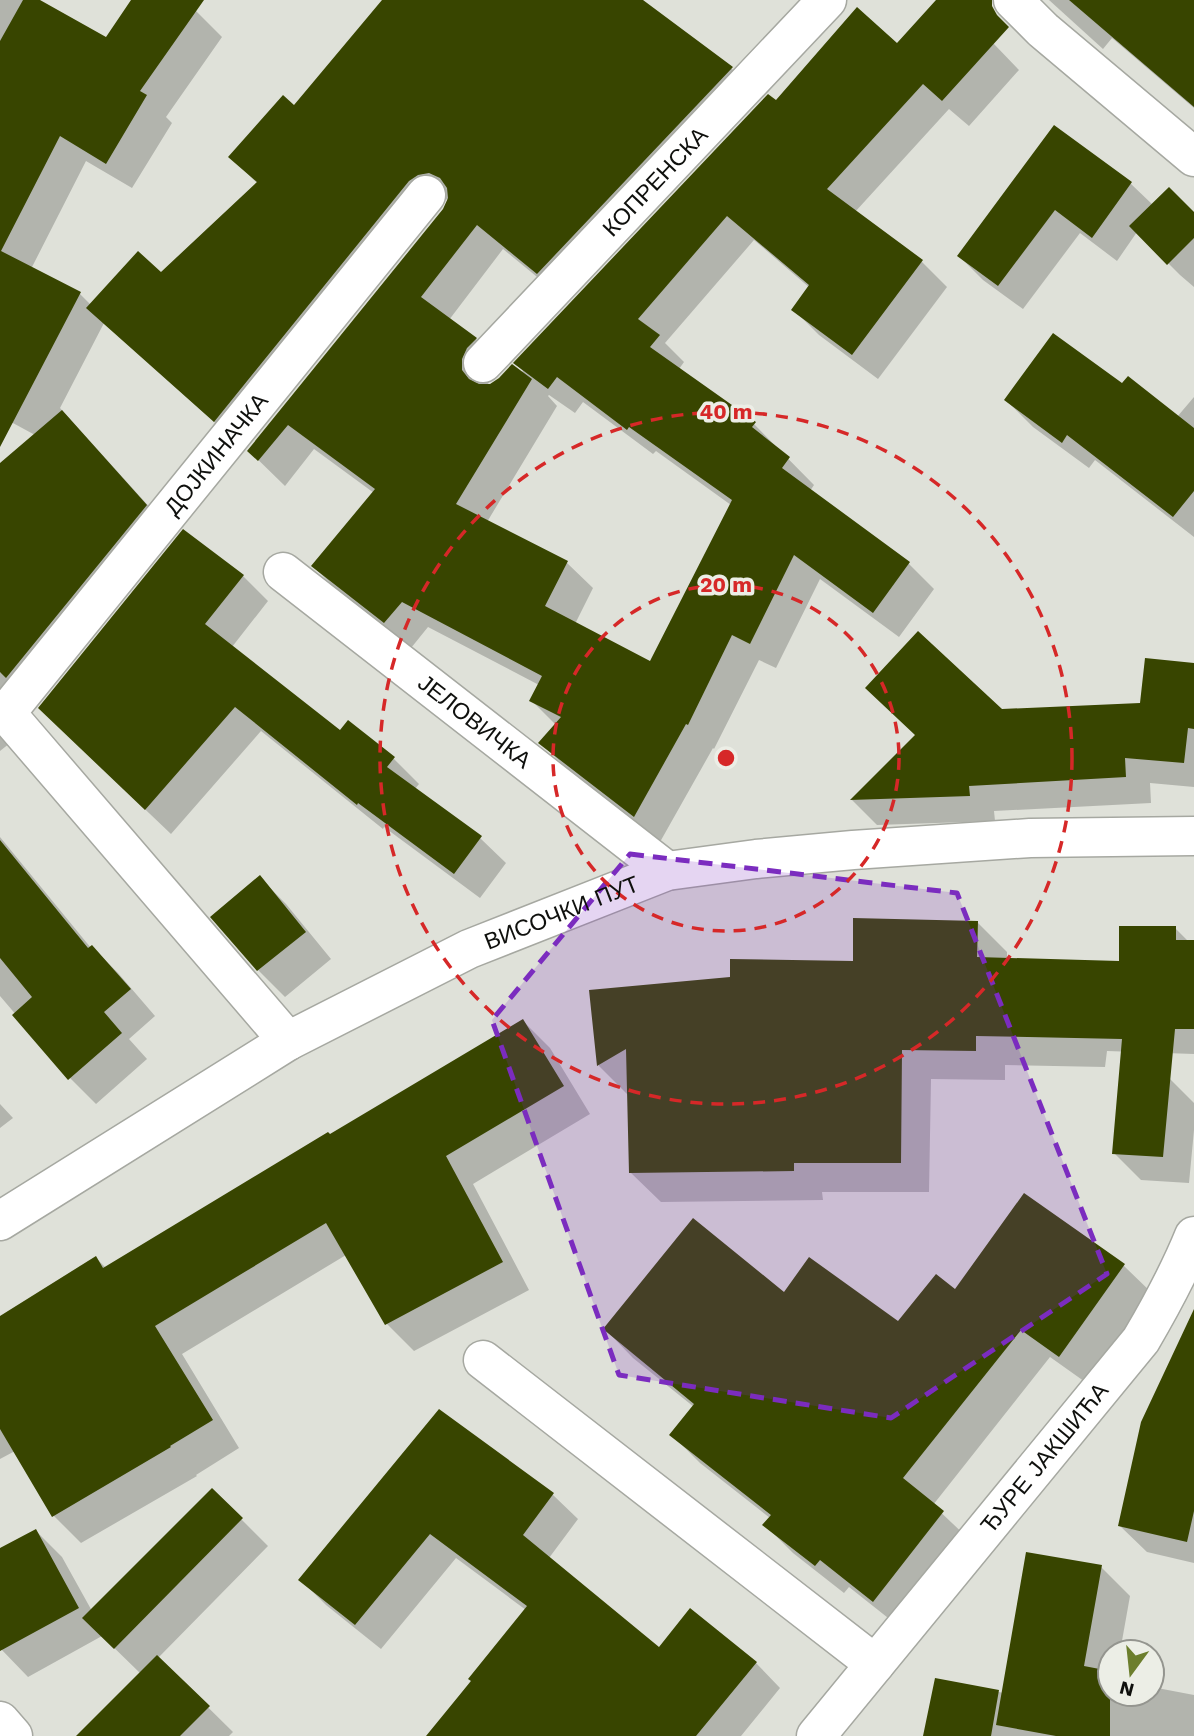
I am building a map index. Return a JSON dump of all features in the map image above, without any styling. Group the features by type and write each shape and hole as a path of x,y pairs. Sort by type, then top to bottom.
{"street":[{"name":"КОПРЕНСКА","path":"483,363 827,0"},
{"path":"1013,0 1043,30 1194,157"},
{"name":"ДОЈКИНАЧКА","path":"288,1041 3,710 426,195"},
{"name":"ЈЕЛОВИЧКА","path":"283,572 667,871"},
{"name":"ВИСОЧКИ ПУТ","path":"0,1221 288,1041 469,949 667,871 756,859 1016,839 1194,836"},
{"name":"ЂУРЕ ЈАКШИЋА","path":"816,1736 1141,1340 1164,1301 1194,1236"},
{"path":"483,1360 875,1664"},
{"path":"0,1721 13,1736"}],"highlighted area":[{"path":"630,854 957,893 1107,1274 891,1418 619,1375 492,1020"}],"building":[{"path":"23,0 40,0 106,37 131,0 204,0 140,91 147,95 106,164 60,136 1,251 81,292 0,447 0,41"},
{"path":"382,0 643,0 733,67 537,274 477,225 421,297 477,338 467,348 462,359 462,370 469,379 479,384 490,384 512,364 532,379 456,504 568,561 545,606 650,661 732,500 629,427 627,430 557,377 548,389 513,363 768,94 776,100 857,7 897,43 936,0 992,0 997,15 1009,27 942,101 923,84 827,189 923,260 852,355 791,310 809,285 727,216 638,319 660,335 650,347 756,422 752,427 790,457 782,468 910,562 873,613 794,555 750,644 732,635 688,725 686,724 634,817 538,743 561,717 529,701 542,676 402,602 384,623 311,566 375,489 288,425 258,461 247,451 443,209 448,198 447,188 440,178 429,173 418,175 409,181 214,422 86,308 138,251 161,272 257,182 228,157 283,95 294,105"},
{"path":"1069,0 1194,0 1194,107"},
{"path":"1054,125 1132,182 1092,238 1055,210 998,286 957,256"},
{"path":"1169,187 1194,212 1194,238 1167,265 1129,226"},
{"path":"1053,333 1122,383 1128,376 1194,428 1194,491 1173,517 1067,435 1062,443 1004,400"},
{"path":"62,410 147,505 6,678 0,672 0,463"},
{"path":"183,529 244,575 205,624 340,730 348,720 395,757 387,767 482,836 454,874 358,803 357,805 235,707 145,810 38,708"},
{"path":"918,631 1002,709 1140,703 1145,658 1194,663 1194,729 1188,728 1184,763 1125,758 1126,777 969,786 970,796 850,800 915,735 865,688"},
{"path":"0,840 88,948 92,945 131,989 104,1012 122,1033 68,1080 12,1015 32,997 0,958"},
{"path":"260,875 306,932 257,971 210,917"},
{"path":"853,918 978,921 977,957 1119,961 1119,926 1176,926 1176,940 1194,940 1194,1029 1175,1029 1163,1157 1112,1154 1122,1039 976,1036 976,1051 902,1050 901,1163 794,1163 794,1171 629,1173 626,1049 597,1066 589,990 730,977 730,959 853,961"},
{"path":"523,1019 564,1086 446,1156 503,1262 385,1325 326,1223 155,1326 213,1420 52,1517 0,1429 0,1316 96,1256 103,1268 328,1132 330,1134"},
{"path":"1024,1193 1125,1264 1059,1357 1021,1330 903,1478 944,1511 873,1602 820,1560 815,1566 762,1525 771,1515 669,1435 694,1404 603,1329 693,1218 784,1292 809,1257 898,1321 936,1274 955,1289"},
{"path":"1194,1309 1194,1511 1187,1542 1118,1526 1141,1422"},
{"path":"439,1409 554,1493 523,1535 659,1647 690,1608 757,1662 696,1736 426,1736 527,1606 430,1534 355,1625 298,1580"},
{"path":"212,1488 243,1518 114,1649 82,1618"},
{"path":"36,1529 79,1608 0,1651 0,1548"},
{"path":"1026,1552 1102,1565 1084,1666 1096,1668 1096,1708 1110,1708 1110,1736 1056,1736 996,1725"},
{"path":"157,1655 210,1706 180,1736 76,1736"},
{"path":"935,1678 999,1690 991,1736 923,1736"}]}
